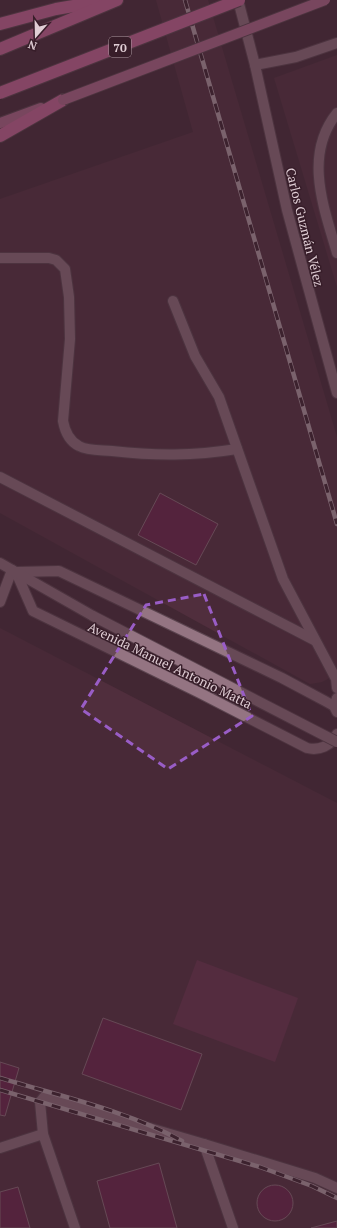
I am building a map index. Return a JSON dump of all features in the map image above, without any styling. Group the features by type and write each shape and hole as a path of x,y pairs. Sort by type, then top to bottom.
{"highway":[{"path":"0,24 56,9 109,0"},
{"path":"0,49 117,0"},
{"name":"70","path":"0,93 238,0"},
{"path":"0,136 63,100"}],"main road":[{"path":"0,123 325,0"}],"street":[{"name":"Carlos Guzmán Vélez","path":"238,0 255,65 287,210 337,393"},
{"path":"255,65 296,57 337,43"},
{"path":"337,113 331,120 321,148 317,170 322,200 337,253"},
{"path":"0,258 49,258 56,260 65,269 70,317 63,421 64,429 72,442 84,448 151,455 200,454 237,449"},
{"path":"174,301 195,356 219,397 283,579 336,679 337,688"},
{"path":"0,477 314,640"},
{"name":"Avenida Manuel Antonio Matta","path":"0,563 93,616 337,742"},
{"path":"0,602 14,571 59,571 262,668 336,706"},
{"name":"Avenida Manuel Antonio Matta","path":"14,571 33,611 200,693 307,748 313,750 327,746 337,734"},
{"path":"75,1228 43,1134 40,1102 44,1097 315,1178 337,1188"},
{"path":"0,1148 43,1134"},
{"path":"204,1144 233,1228"}],"highlighted area":[{"path":"204,594 252,716 168,769 81,709 146,605"}],"shaded area":[{"path":"156,0 208,0 337,437 337,674 322,682 310,684 0,513 0,199 193,132"},
{"path":"337,55 337,287 274,78"},
{"path":"0,628 337,803 337,1228 0,1228"},
{"path":"197,960 298,998 275,1062 173,1024"}],"building":[{"path":"160,493 218,524 196,565 138,535"},
{"path":"103,1018 202,1054 181,1110 82,1074"},
{"path":"0,1062 19,1068 5,1116 0,1115"},
{"path":"159,1163 177,1228 110,1228 97,1181"},
{"path":"279,1185 288,1190 292,1196 292,1210 288,1216 279,1221 271,1221 262,1216 258,1210 257,1199 262,1190 268,1186"},
{"path":"18,1187 30,1228 0,1228 0,1192"},
{"path":"337,1221 337,1228 311,1228"}],"railway":[{"path":"185,0 337,524"},
{"path":"0,1078 117,1113 161,1130 182,1141"},
{"path":"0,1090 260,1167 312,1186 337,1198"}]}
